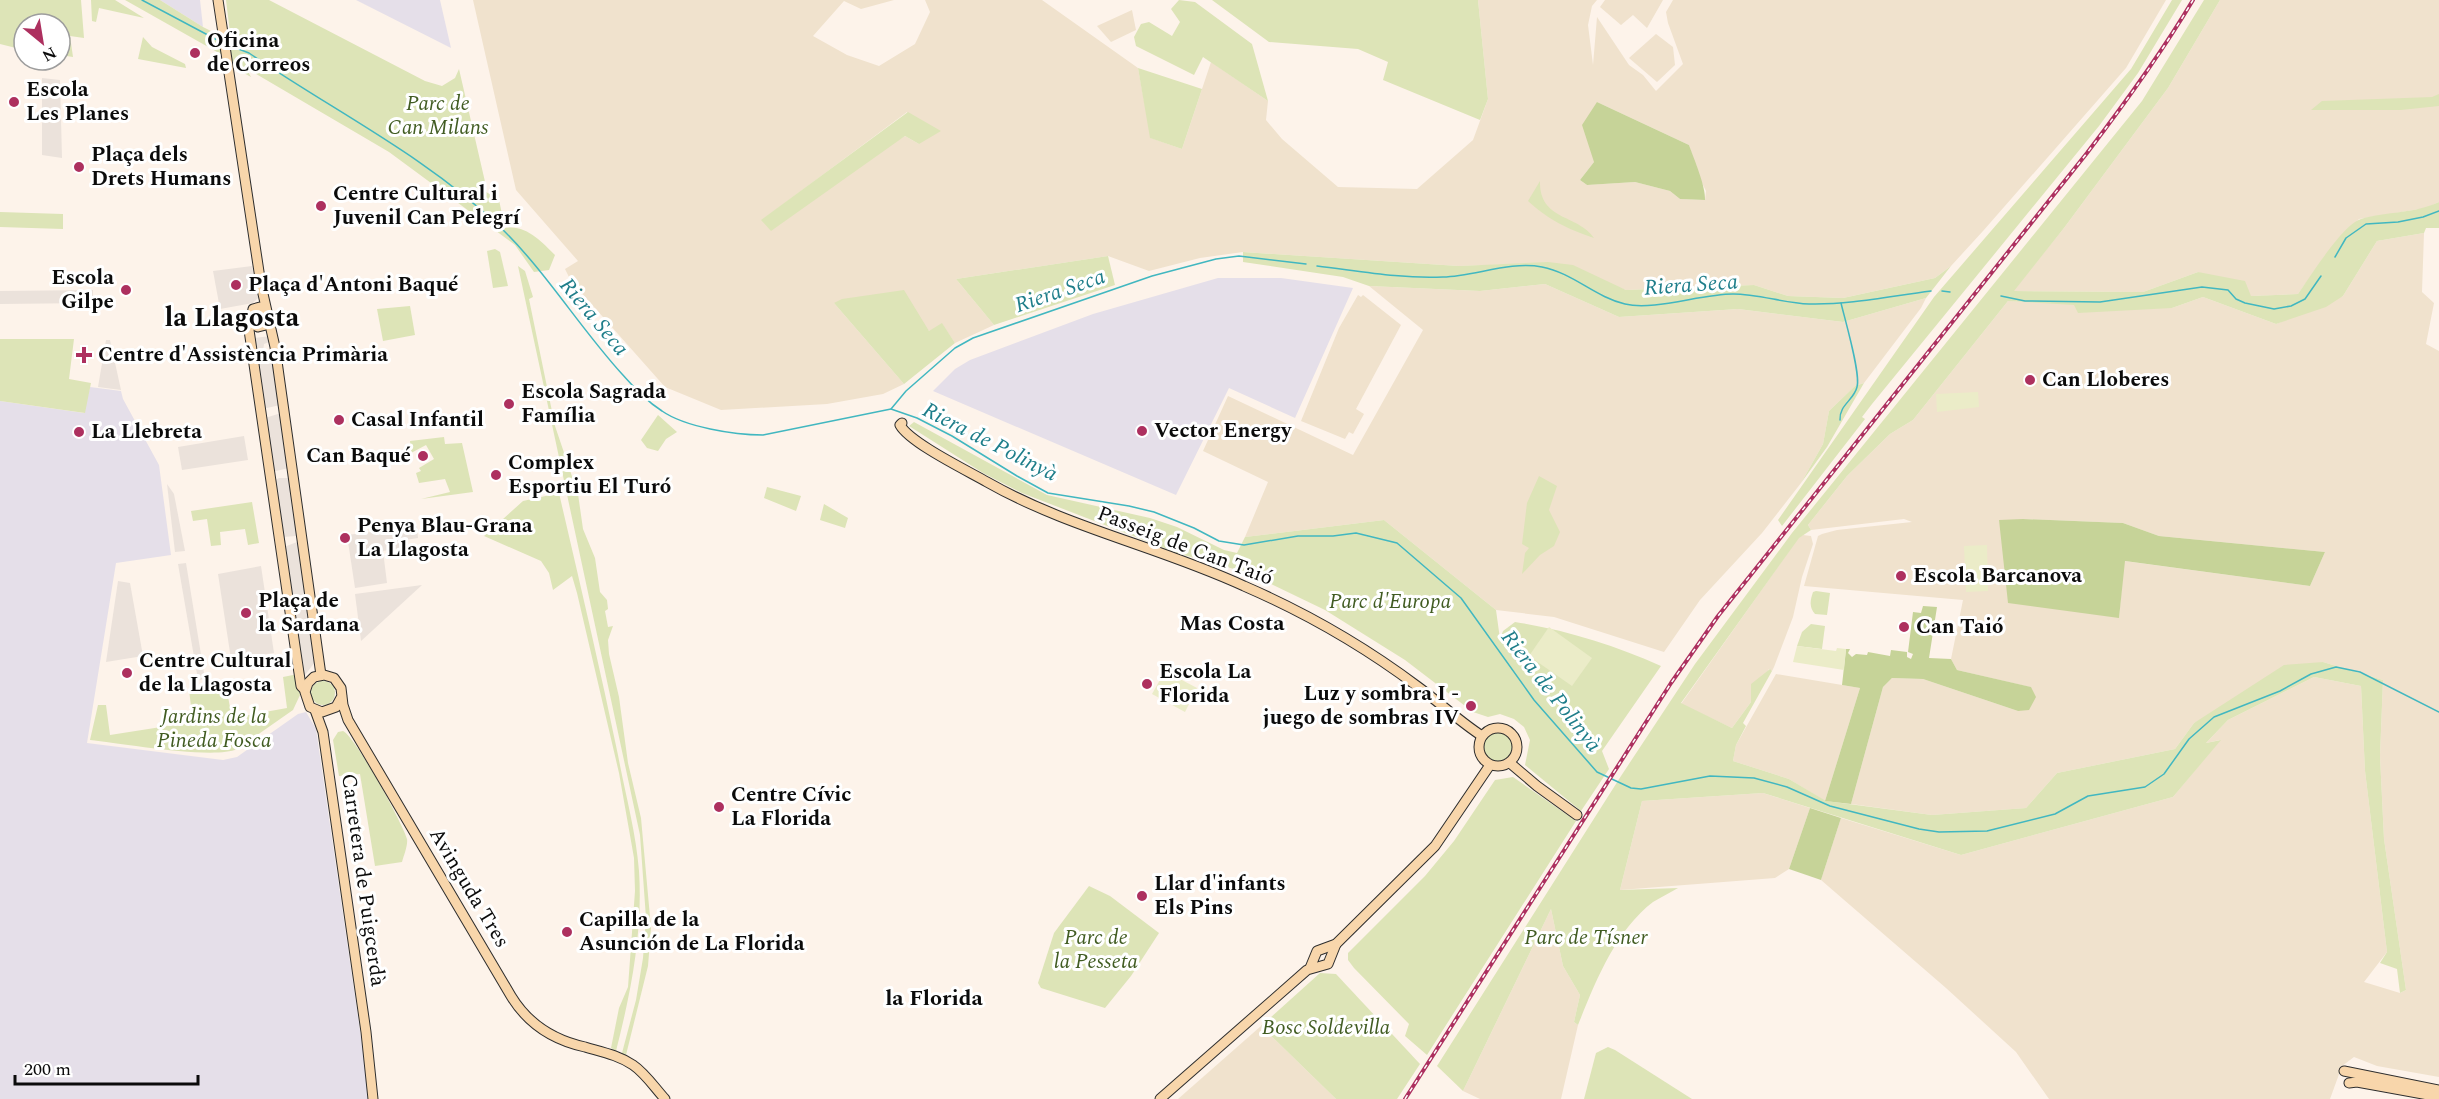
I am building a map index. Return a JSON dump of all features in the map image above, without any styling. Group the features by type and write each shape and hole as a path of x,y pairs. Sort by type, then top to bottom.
{"main road":[{"path":"218,0 321,675"},
{"path":"257,308 261,288"},
{"path":"250,319 254,325 262,327 268,323 268,316 262,308 250,312 249,330 301,686 305,690 307,702 315,710 330,711 348,720"},
{"name":"Passeig de Can Taió","path":"902,423 902,429 921,443 1004,492 1081,525 1221,575 1331,630 1416,685 1482,736"},
{"path":"305,690 310,680 321,675 328,675 337,681 342,696 338,705 330,711"},
{"name":"Avinguda Tres","path":"342,696 348,720 518,1006 544,1032 584,1047 606,1051 634,1066 665,1099"},
{"name":"Carretera de Puigcerdà","path":"315,710 323,732 374,1099"},
{"name":"Carretera de Puigcerdà","path":"323,732 330,711"},
{"path":"1501,728 1516,737 1518,747 1515,758 1510,763 1497,767 1490,765 1480,754 1482,736 1492,729 1501,728"},
{"path":"1510,763 1577,815"},
{"path":"1315,964 1328,964 1329,953 1336,944 1434,847 1490,765"},
{"path":"1160,1099 1315,964 1319,950 1329,953"},
{"name":"Carretera de Puigcerdà","path":"366,1032 379,1099"},
{"path":"2344,1071 2439,1090"},
{"path":"2426,1099 2346,1083 2357,1082 2439,1097"}],"shaded area":[{"path":"160,0 200,0 203,27"},
{"path":"356,0 440,0 451,48"},
{"path":"473,0 894,0 861,9 844,1 813,36 847,55 879,66 915,44 930,12 925,0 1042,0 1138,68 1151,138 1182,149 1211,62 1268,101 1266,120 1282,139 1338,187 1417,189 1473,140 1488,99 1478,0 1597,0 1592,6 1588,25 1593,65 1597,17 1629,65 1643,75 1656,91 1683,64 1666,12 1673,0 2166,0 2126,68 1951,266 1935,278 1843,298 1788,296 1754,285 1626,290 1545,263 1459,266 1243,252 1200,258 1149,271 1108,256 956,279 994,325 955,343 942,324 930,331 834,303 904,384 883,394 827,404 721,410 665,387 571,281 565,269 578,261 516,190","holes":["1597,102 1689,145 1706,191 1705,200 1680,199 1670,191 1635,182 1587,185 1580,180 1594,162","907,112 919,144 905,136 762,220"]},
{"path":"1605,0 1663,0 1647,28 1633,15 1621,25 1600,7"},
{"path":"2220,0 2439,0 2439,202 2426,208 2359,219 2325,256 2298,294 2251,296 2198,272 2143,292 2013,291 2064,228 2168,88"},
{"path":"1132,10 1136,30 1111,42 1097,26"},
{"path":"1656,34 1673,47 1675,65 1657,82 1629,58"},
{"path":"42,78 60,80 62,158 42,155"},
{"path":"2424,233 2422,292 2434,303 2426,344 2439,351 2439,1077 2377,1066 2354,1057 2342,1066 2330,1099 2049,1099 2016,1052 1821,880 1841,818 1961,855 2173,797 2220,740 2206,743 2228,720 2314,677 2361,686 2365,771 2387,952 2364,982 2400,993 2406,990 2384,839 2380,756 2383,680 2323,662 2194,723 2175,749 2057,773 2026,808 1932,815 1851,804 1883,687 1892,678 1923,679 2018,711 2030,687 1957,670 1951,659 1963,600 1804,586 1818,536 1837,530 1912,522 1904,519 1811,530 1808,525 1847,476 1890,434 1913,420 2008,301 2172,308 2203,297 2276,324 2343,296 2377,241","holes":["2023,519 2123,523 2159,536 2325,552 2310,586 2124,561 2119,618"]},
{"name":"Plaça d'Antoni Baqué","path":"252,266 258,298 253,303 220,309 213,271"},
{"path":"1218,278 1281,278 1353,288 1295,418 1229,388 1176,495 933,391 955,369 970,360 1093,314"},
{"path":"1545,284 1619,317 1738,309 1843,322 1926,298 1921,308 1864,383 1855,386 1829,411 1823,444 1801,483 1762,533 1700,600 1664,652 1554,617 1496,610 1384,520 1245,537 1268,482 1203,451 1228,396 1353,455 1423,330 1369,286 1480,291"},
{"path":"93,290 93,303 0,304 0,291"},
{"path":"1358,295 1361,297 1363,295 1401,325 1356,409 1364,414 1353,434 1349,432 1345,439 1301,421 1339,328"},
{"path":"271,336 272,341 264,344 263,352 268,362 275,365 280,405 267,408 264,407 253,338"},
{"path":"106,340 110,340 121,390 98,387"},
{"path":"90,387 121,391 123,399 159,465 171,555 116,563 87,743 223,760 237,757 298,714 306,712 316,729 370,1099 0,1099 0,401 84,413"},
{"path":"281,414 289,468 273,471 265,418"},
{"path":"244,436 248,460 182,470 178,447"},
{"path":"279,478 289,478 298,535 296,536 283,537 274,481"},
{"path":"167,484 174,494 185,551 175,552"},
{"path":"417,526 418,538 399,541 400,548 383,551 387,583 355,588 347,535"},
{"path":"1811,536 1813,544 1802,577 1793,617 1774,667 1772,671 1769,669 1751,702 1732,728 1681,704 1799,537"},
{"path":"300,543 318,658 302,679 284,547"},
{"path":"186,563 205,679 198,680 178,564"},
{"name":"Plaça de la Sardana","path":"261,566 274,653 231,659 218,574"},
{"path":"118,581 130,583 143,656 106,662"},
{"path":"422,585 361,641 355,594"},
{"path":"1776,674 1860,688 1825,801 1789,779 1733,761 1736,745"},
{"path":"1763,793 1810,808 1789,869 1775,878 1620,890 1642,801"},
{"path":"1551,909 1563,966 1580,995 1574,1022 1578,1025 1561,1099 1480,1099 1463,1091"},
{"path":"1261,1026 1336,1099 1178,1099"}],"green space":[{"path":"0,0 81,0 84,38 72,36 72,12 12,12 12,47 0,44"},
{"path":"91,0 115,0 144,18 99,8 96,22 92,21"},
{"name":"Parc de Can Milans","path":"125,0 160,0 203,27 231,41 226,0 269,0 425,81 442,86 455,78 459,69 486,186 483,190 499,200 505,228 513,227 527,231 555,255 549,270 534,272 515,245 389,152 246,68 251,77 233,67 233,61"},
{"path":"1179,0 1195,2 1252,44 1268,101 1203,57 1194,75 1136,46 1134,37 1141,24 1149,22 1172,36 1180,22 1171,9"},
{"path":"1212,0 1478,0 1488,99 1480,120 1383,80 1388,62 1358,49 1269,42"},
{"path":"2172,0 2182,0 2138,73 2099,126 1872,404 1862,417 1865,419 1782,526 1778,520 1934,297 2131,69"},
{"name":"Parc de Tísner","path":"2204,0 2220,0 2168,88 2014,291 2143,292 2198,272 2245,281 2251,296 2298,294 2336,240 2345,230 2361,219 2420,209 2439,202 2439,228 2426,228 2424,233 2377,241 2343,296 2326,307 2276,324 2203,297 2172,308 2078,313 2074,305 2008,301 1913,420 1890,434 1847,476 1808,525 1811,530 1799,538 1681,703 1732,728 1751,702 1751,684 1770,669 1772,671 1743,723 1746,726 1736,745 1733,761 1789,779 1826,801 1932,815 2026,808 2057,773 2175,749 2194,723 2284,665 2323,662 2383,680 2380,756 2384,839 2406,990 2400,993 2397,969 2380,963 2387,952 2365,771 2361,686 2314,677 2228,720 2206,743 2221,740 2173,797 1961,855 1763,793 1642,801 1620,890 1678,888 1653,902 1640,914 1617,943 1578,1025 1574,1022 1580,995 1563,966 1551,909 1463,1091 1437,1066 1695,664 1792,533 2142,101"},
{"path":"143,37 152,47 185,64 186,68 138,59"},
{"path":"1138,68 1202,89 1182,149 1150,138"},
{"path":"2439,94 2439,106 2401,110 2311,110 2322,101 2432,97"},
{"path":"1597,102 1689,145 1702,181 1705,200 1680,199 1670,191 1635,182 1587,185 1580,180 1594,162 1582,125"},
{"path":"908,112 941,131 919,144 905,136 771,231 761,220"},
{"path":"1540,181 1541,194 1552,210 1587,230 1594,238 1559,223 1543,214 1528,201"},
{"path":"0,212 63,214 63,229 0,227"},
{"path":"495,249 500,252 508,286 493,288 487,251"},
{"path":"1243,252 1459,266 1548,262 1573,265 1626,290 1754,285 1788,296 1843,298 1935,278 1951,266 1926,298 1843,322 1738,309 1619,317 1545,284 1480,291 1369,286 1343,277 1243,262"},
{"path":"1108,256 1115,285 994,325 956,279"},
{"path":"518,266 525,271 533,297 529,299 555,426 578,494 583,529 595,558 600,592 607,600 608,609 605,611 608,627 613,626 608,640 609,654 619,697 628,763 641,818 651,928 648,966 626,1055 622,1053 636,1000 643,958 646,918 640,835"},
{"path":"904,290 929,331 942,323 955,343 904,384 834,303 842,299"},
{"path":"410,306 415,335 383,341 377,309"},
{"path":"0,339 74,339 69,379 91,383 85,413 0,401"},
{"path":"1864,383 1827,447 1801,483 1823,444 1829,411 1855,386"},
{"path":"1978,392 1979,407 1937,412 1936,394"},
{"path":"658,415 677,432 666,439 658,451 647,448 641,440"},
{"name":"Parc d'Europa","path":"914,422 1047,495 1150,518 1177,527 1224,550 1237,553 1245,537 1384,520 1496,610 1500,639 1503,631 1515,622 1590,639 1661,666 1602,751 1609,769 1581,811 1525,765 1530,740 1524,727 1514,719 1500,714 1488,717 1473,712 1405,660 1325,610 1248,573 1177,553 1022,493 983,473 909,426"},
{"path":"444,437 445,444 462,443 473,492 421,499 450,492 445,479 419,483 416,473 421,471 419,468 434,459 426,445 411,453 410,441"},
{"path":"1539,476 1557,486 1549,510 1560,532 1554,546 1540,555 1522,574 1525,553 1529,548 1522,544 1527,503"},
{"path":"767,487 801,496 796,511 764,498"},
{"path":"559,493 611,722 638,856 640,894 637,939 631,984 616,1051 611,1048 619,1008 628,987 635,891 634,858 619,773 577,593 572,576 553,590 549,573 541,561 484,536 523,501"},
{"path":"252,502 259,543 248,545 245,529 220,532 221,545 211,546 207,519 193,521 191,511"},
{"path":"824,504 848,518 845,528 820,520"},
{"path":"1999,520 2123,523 2159,536 2325,552 2310,586 2125,561 2119,618 2008,603"},
{"path":"1987,545 1988,591 1966,592 1964,546"},
{"path":"1813,592 1830,593 1827,615 1815,614 1812,609 1811,598"},
{"path":"1923,606 1937,607 1929,658 1951,659 1957,670 2031,687 2036,697 2029,710 2018,711 1923,679 1892,678 1883,687 1851,804 1825,801 1860,688 1842,685 1846,649 1850,649 1848,653 1852,657 1856,654 1867,655 1868,652 1890,656 1891,650 1907,652 1907,657 1911,659 1913,654 1908,652 1913,612 1921,613"},
{"path":"1811,624 1825,626 1822,649 1797,646 1802,632"},
{"path":"1549,627 1592,658 1572,686 1529,656"},
{"path":"1797,646 1836,651 1837,648 1846,649 1844,670 1793,662"},
{"path":"1165,671 1197,688 1185,712 1152,694"},
{"name":"Jardins de la Pineda Fosca","path":"298,674 300,695 293,710 237,749 209,753 188,752 90,740 98,705 106,705 110,735 193,722 189,690 226,686 232,718 287,708 283,677"},
{"path":"323,681 328,682 334,688 334,698 328,704 323,705 318,704 312,698 311,693 312,688 318,682"},
{"path":"343,731 358,748 404,830 407,841 402,862 375,866 360,774 339,776 333,740 338,732"},
{"path":"1498,732 1509,736 1513,747 1509,758 1498,762 1487,758 1483,747 1487,736"},
{"path":"1513,777 1576,821 1427,1055 1405,1036 1409,1024 1354,968 1348,960 1348,953 1425,876 1454,841 1495,780"},
{"path":"1810,808 1841,818 1821,880 1789,869"},
{"name":"Parc de la Pesseta","path":"1089,886 1110,896 1159,933 1131,976 1105,1008 1041,988 1038,983 1054,933"},
{"name":"Bosc Soldevilla","path":"1320,973 1336,974 1420,1064 1397,1099 1336,1099 1261,1026"},
{"path":"1608,1047 1692,1099 1584,1099 1596,1053"}],"waterway":[{"name":"Riera Seca","path":"142,0 221,42"},
{"name":"Riera Seca","path":"228,45 249,53 378,135 471,201 516,243 607,356 641,394 672,417 710,429 738,434 763,435 891,409 906,391 955,348 973,338 1152,276 1216,259 1239,256 1306,264"},
{"name":"Riera Seca","path":"2335,257 2346,238 2366,224 2398,222 2439,211"},
{"name":"Riera Seca","path":"1317,266 1412,277 1455,276 1505,267 1542,267 1564,274 1614,301 1637,306 1733,294 1824,304 1931,291"},
{"name":"Riera Seca","path":"2001,296 2025,301 2100,302 2202,287 2228,290 2236,299 2245,303 2274,309 2291,306 2305,299 2321,276"},
{"name":"Riera Seca","path":"1942,291 1950,292"},
{"path":"1840,420 1842,410 1855,392 1858,380 1841,303"},
{"name":"Riera de Polinyà","path":"891,409 917,418 952,436 1048,493 1154,512 1219,541 1244,545 1298,536 1333,536 1356,533 1397,543 1461,598 1534,700 1597,772 1631,788 1641,789 1710,776 1754,778 1787,787 1830,806 1919,829 1939,832 1987,831 2055,814 2088,796 2145,787 2164,774 2189,739 2214,717 2280,691 2311,674 2336,667 2360,672 2439,712"}],"railway":[{"path":"1405,1099 1671,683 1718,616 2087,153 2142,78 2193,0"}],"place":[{"name":"Oficina de Correos","path":"195,53"},
{"name":"Escola Les Planes","path":"14,102"},
{"name":"Plaça dels Drets Humans","path":"79,167"},
{"name":"Centre Cultural i Juvenil Can Pelegrí","path":"321,206"},
{"name":"Plaça d'Antoni Baqué","path":"236,285"},
{"name":"Escola Gilpe","path":"126,290"},
{"name":"Centre d'Assistència Primària","path":"84,355"},
{"name":"Can Lloberes","path":"2030,380"},
{"name":"Escola Sagrada Família","path":"509,404"},
{"name":"Casal Infantil","path":"339,420"},
{"name":"Vector Energy","path":"1142,431"},
{"name":"La Llebreta","path":"79,432"},
{"name":"Can Baqué","path":"423,456"},
{"name":"Complex Esportiu El Turó","path":"496,475"},
{"name":"Penya Blau-Grana La Llagosta","path":"345,538"},
{"name":"Escola Barcanova","path":"1901,576"},
{"name":"Plaça de la Sardana","path":"246,613"},
{"name":"Can Taió","path":"1904,627"},
{"name":"Centre Cultural de la Llagosta","path":"127,673"},
{"name":"Escola La Florida","path":"1147,684"},
{"name":"Luz y sombra I - juego de sombras IV","path":"1471,706"},
{"name":"Centre Cívic La Florida","path":"719,807"},
{"name":"Llar d'infants Els Pins","path":"1142,896"},
{"name":"Capilla de la Asunción de La Florida","path":"567,932"}],"district":[{"name":"la Llagosta","path":"232,318"},
{"name":"Mas Costa","path":"1232,623"},
{"name":"la Florida","path":"934,998"}]}
